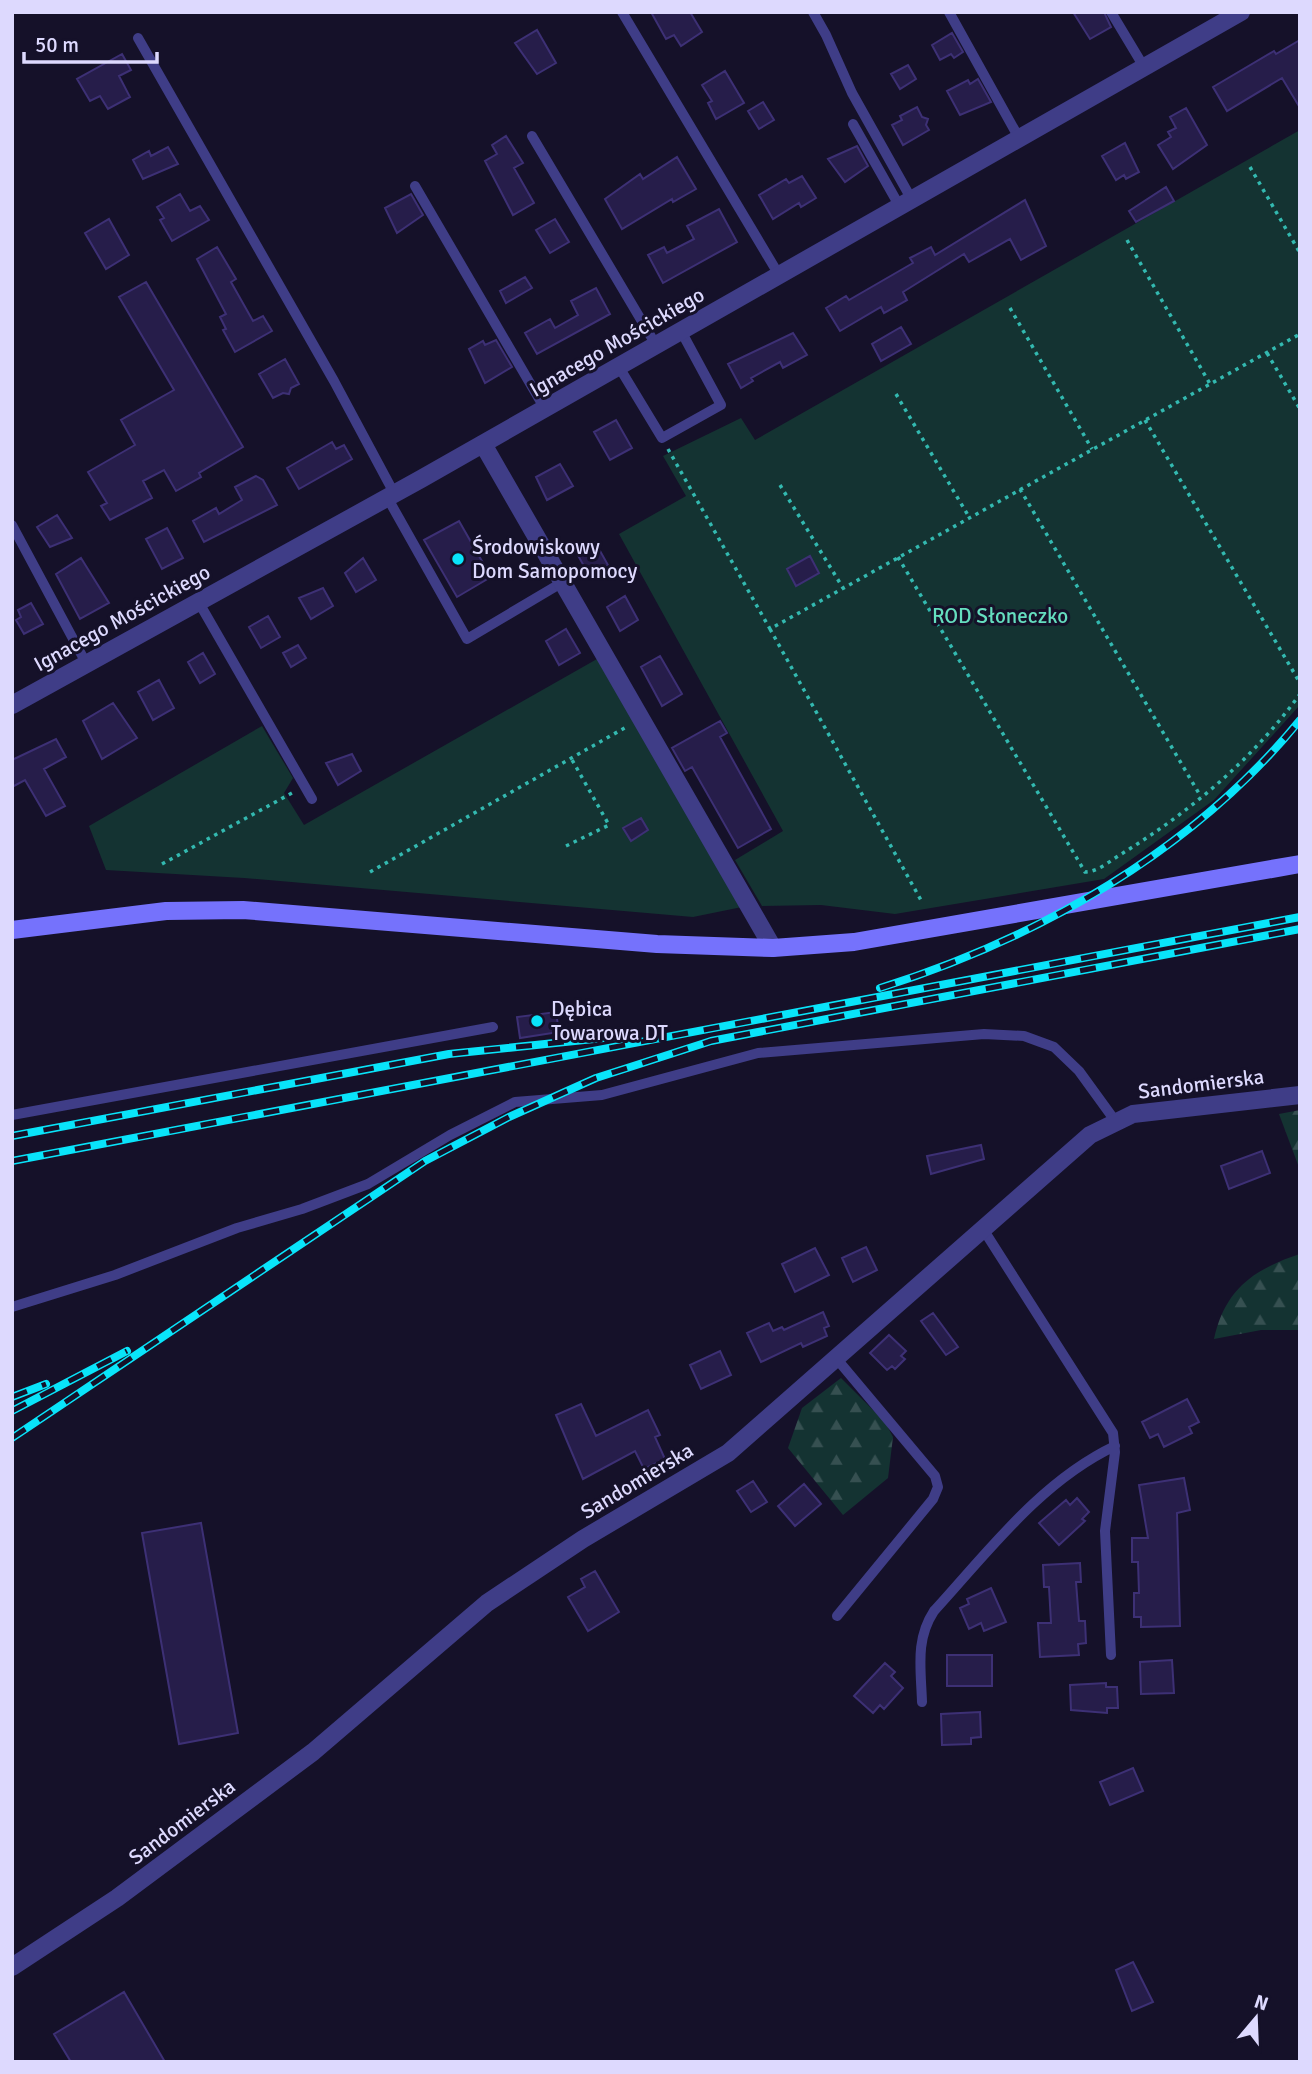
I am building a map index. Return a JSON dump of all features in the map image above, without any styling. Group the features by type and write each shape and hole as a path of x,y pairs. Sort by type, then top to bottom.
{"street":[{"name":"Ignacego Mościckiego","path":"12,705 483,444 1241,12"},
{"path":"483,444 772,948"},
{"path":"12,930 166,911 243,911 657,944 772,948 854,942 1300,864"},
{"name":"Sandomierska","path":"12,1967 117,1898 313,1752 487,1604 583,1539 729,1453 1090,1135 1133,1114 1300,1095"}],"lane":[{"path":"622,12 779,275"},
{"path":"813,12 906,203"},
{"path":"949,12 1019,138"},
{"path":"1111,12 1144,67"},
{"path":"138,38 321,357 467,639 563,582"},
{"path":"853,124 906,203"},
{"path":"532,136 656,345"},
{"path":"415,186 545,409"},
{"path":"619,367 662,438 721,405 681,331"},
{"path":"12,525 86,663"},
{"path":"198,601 312,799"},
{"path":"12,1115 492,1027"},
{"path":"12,1307 115,1275 237,1228 302,1209 368,1184 450,1135 515,1102 602,1095 758,1053 970,1035 1024,1036 1054,1047 1079,1071 1116,1122"},
{"path":"983,1229 1113,1433 1115,1446 1105,1531 1111,1655"},
{"path":"836,1358 935,1476 937,1487 933,1499 836,1616"},
{"path":"922,1702 920,1644 923,1628 934,1611 1040,1498 1075,1470 1115,1446"}],"path":[{"path":"1250,167 1300,253"},
{"path":"1127,240 1210,384"},
{"path":"1010,308 1092,449"},
{"path":"770,629 1300,334"},
{"path":"1267,353 1300,409"},
{"path":"896,394 970,517"},
{"path":"1145,420 1300,683"},
{"path":"662,438 922,902"},
{"path":"780,485 843,588"},
{"path":"1020,489 1201,797"},
{"path":"898,557 1084,872 1095,870 1201,797 1254,750 1300,694"},
{"path":"370,872 642,719"},
{"path":"566,846 609,825 571,758"},
{"path":"162,864 305,786"}],"green space":[{"name":"ROD Słoneczko","path":"1300,130 1300,705 1214,800 1104,879 895,914 821,905 762,906 735,860 783,831 619,534 686,496 663,456 741,418 755,440"},
{"path":"597,659 742,907 693,917 244,878 106,870 89,826 262,726 293,778 284,793 304,825"},
{"path":"1300,1110 1300,1170 1279,1114"},
{"path":"1300,1254 1300,1330 1261,1330 1214,1339 1226,1307 1244,1283 1255,1274"},
{"path":"841,1378 885,1422 893,1437 888,1478 843,1515 788,1448 802,1408"}],"building":[{"path":"651,12 690,12 702,32 681,46 674,35 666,39"},
{"path":"1073,12 1104,12 1111,27 1090,39"},
{"path":"537,30 556,63 537,74 515,43"},
{"path":"952,33 963,52 954,58 951,54 940,60 932,45"},
{"path":"1300,40 1300,108 1282,78 1227,111 1213,87 1274,51 1276,54"},
{"path":"122,54 131,70 119,76 130,97 108,109 100,96 90,101 77,79"},
{"path":"908,65 916,79 900,89 891,74"},
{"path":"725,71 744,103 716,119 708,103 712,101 702,85"},
{"path":"978,79 991,102 960,115 947,91 968,80 970,84"},
{"path":"763,102 774,120 759,129 748,111"},
{"path":"917,107 922,117 928,119 926,125 929,130 903,145 892,125 902,120 900,116"},
{"path":"1186,108 1207,145 1173,169 1158,145 1171,137 1168,132 1176,128 1170,117"},
{"path":"506,136 523,163 514,168 534,203 513,215 485,161 497,154 492,145"},
{"path":"1125,143 1139,172 1126,179 1124,175 1116,180 1102,156"},
{"path":"857,146 868,166 845,182 828,159"},
{"path":"168,147 178,164 143,179 133,160 149,151 151,156"},
{"path":"677,157 696,189 673,202 672,199 622,229 605,199 640,174 643,179"},
{"path":"802,176 816,198 801,207 799,203 773,219 759,195 786,179 789,183"},
{"path":"1166,187 1174,201 1136,222 1129,211"},
{"path":"180,194 190,211 200,206 209,220 172,241 160,220 164,218 157,207"},
{"path":"411,194 423,215 397,233 385,208"},
{"path":"1025,200 1046,246 1021,260 1010,239 969,262 964,254 903,292 907,300 884,313 881,307 840,331 826,308 846,296 849,300 913,263 910,258 931,247 935,255"},
{"path":"719,209 737,242 663,283 648,255 664,247 667,253 694,239 687,226"},
{"path":"109,219 129,255 106,269 85,233"},
{"path":"555,219 569,242 550,253 536,230"},
{"path":"217,247 236,279 231,282 253,321 263,316 272,331 235,352 223,330 226,329 220,317 226,314 197,259"},
{"path":"525,277 532,288 506,303 500,291"},
{"path":"146,282 243,447 199,473 201,477 176,491 164,470 143,481 152,498 110,520 101,506 107,503 88,472 135,445 121,420 174,390 119,297"},
{"path":"596,288 610,314 537,354 525,333 550,319 555,328 578,315 571,301"},
{"path":"901,327 911,344 881,361 872,344"},
{"path":"793,333 807,355 783,368 780,362 751,378 753,381 741,388 728,364"},
{"path":"496,340 512,367 485,383 469,349 483,341 485,345"},
{"path":"285,359 299,384 291,388 289,394 283,393 273,398 259,374"},
{"path":"616,420 632,448 610,460 594,432"},
{"path":"332,442 336,449 344,445 352,459 299,489 287,468"},
{"path":"560,464 573,486 547,500 536,477"},
{"path":"256,476 263,480 277,505 204,542 193,521 216,508 219,514 242,500 235,487"},
{"path":"57,515 72,538 50,547 37,527"},
{"name":"Środowiskowy Dom Samopomocy","path":"459,521 491,577 457,597 424,540"},
{"path":"167,528 183,558 162,569 146,539"},
{"path":"595,542 608,565 589,575 576,552"},
{"path":"810,556 819,573 796,586 787,569"},
{"path":"81,558 109,603 80,619 56,574"},
{"path":"363,558 376,580 356,592 345,573"},
{"path":"323,588 333,606 311,619 299,598"},
{"path":"625,596 638,620 620,631 607,607"},
{"path":"31,603 43,624 24,634 16,620 21,617 18,610"},
{"path":"268,616 280,637 261,648 249,627"},
{"path":"566,629 580,653 559,665 546,641"},
{"path":"298,645 306,658 291,667 283,653"},
{"path":"203,653 215,674 200,683 188,662"},
{"path":"660,656 682,694 662,706 641,667"},
{"path":"159,680 174,708 153,720 138,692"},
{"path":"113,703 137,738 102,759 83,721"},
{"path":"720,721 727,733 720,737 771,829 738,848 692,767 685,771 672,748"},
{"path":"56,739 66,757 44,769 65,806 46,816 25,780 12,787 12,760"},
{"path":"352,754 361,771 338,785 326,763"},
{"path":"641,818 648,830 631,841 623,828"},
{"name":"Dębica Towarowa DT","path":"556,1012 559,1032 520,1038 517,1017"},
{"path":"981,1145 984,1159 931,1174 927,1156"},
{"path":"1262,1151 1270,1173 1229,1189 1221,1166"},
{"path":"866,1247 877,1270 853,1282 842,1258"},
{"path":"815,1248 829,1275 795,1292 782,1264"},
{"path":"823,1312 829,1326 824,1328 827,1336 803,1347 801,1343 761,1362 747,1333 769,1323 773,1331 782,1327 784,1330"},
{"path":"933,1313 958,1347 946,1355 921,1321"},
{"path":"889,1335 906,1351 901,1356 905,1359 895,1369 892,1366 887,1370 870,1353"},
{"path":"720,1351 731,1375 701,1389 690,1365"},
{"path":"1187,1399 1199,1422 1189,1427 1192,1433 1164,1447 1158,1434 1150,1438 1142,1422"},
{"path":"581,1404 596,1436 648,1410 660,1435 655,1437 665,1459 644,1469 635,1451 583,1479 556,1415"},
{"path":"1184,1478 1190,1510 1177,1513 1180,1626 1141,1627 1141,1617 1134,1617 1134,1593 1139,1593 1138,1562 1132,1562 1132,1538 1148,1538 1139,1485"},
{"path":"753,1481 767,1502 751,1512 737,1491"},
{"path":"804,1484 821,1504 795,1526 778,1506"},
{"path":"1077,1498 1089,1512 1082,1519 1085,1521 1059,1545 1039,1523 1066,1500 1070,1505"},
{"path":"201,1523 238,1733 179,1744 142,1533"},
{"path":"1080,1563 1081,1582 1076,1582 1079,1621 1085,1621 1086,1643 1078,1644 1079,1655 1040,1657 1038,1623 1051,1623 1049,1587 1044,1587 1043,1565"},
{"path":"595,1571 619,1612 588,1631 568,1597 585,1587 581,1579"},
{"path":"991,1588 1006,1622 984,1631 981,1623 969,1629 960,1608 969,1604 967,1599"},
{"path":"947,1655 992,1655 992,1686 947,1686"},
{"path":"1172,1660 1174,1693 1141,1694 1140,1662"},
{"path":"885,1663 895,1672 891,1676 903,1688 884,1709 880,1705 873,1713 854,1696"},
{"path":"1106,1683 1106,1687 1117,1687 1118,1708 1107,1708 1107,1713 1071,1710 1070,1685"},
{"path":"980,1712 981,1737 971,1738 971,1744 942,1745 941,1714"},
{"path":"1133,1768 1143,1791 1110,1805 1100,1782"},
{"path":"1133,1962 1153,2002 1132,2011 1116,1970"},
{"path":"124,1992 165,2062 71,2062 54,2034"}],"railway":[{"path":"880,988 939,968 998,943 1055,916 1110,884 1162,849 1212,810 1258,767 1300,720"},
{"path":"12,1161 1300,917"},
{"path":"12,1438 425,1161 509,1117 596,1078 711,1041 1300,929"},
{"path":"12,1136 449,1054 613,1037"},
{"path":"12,1411 127,1351"},
{"path":"12,1397 46,1384"}],"place":[{"name":"Środowiskowy Dom Samopomocy","path":"458,559"},
{"name":"Dębica Towarowa DT","path":"537,1021"}]}
